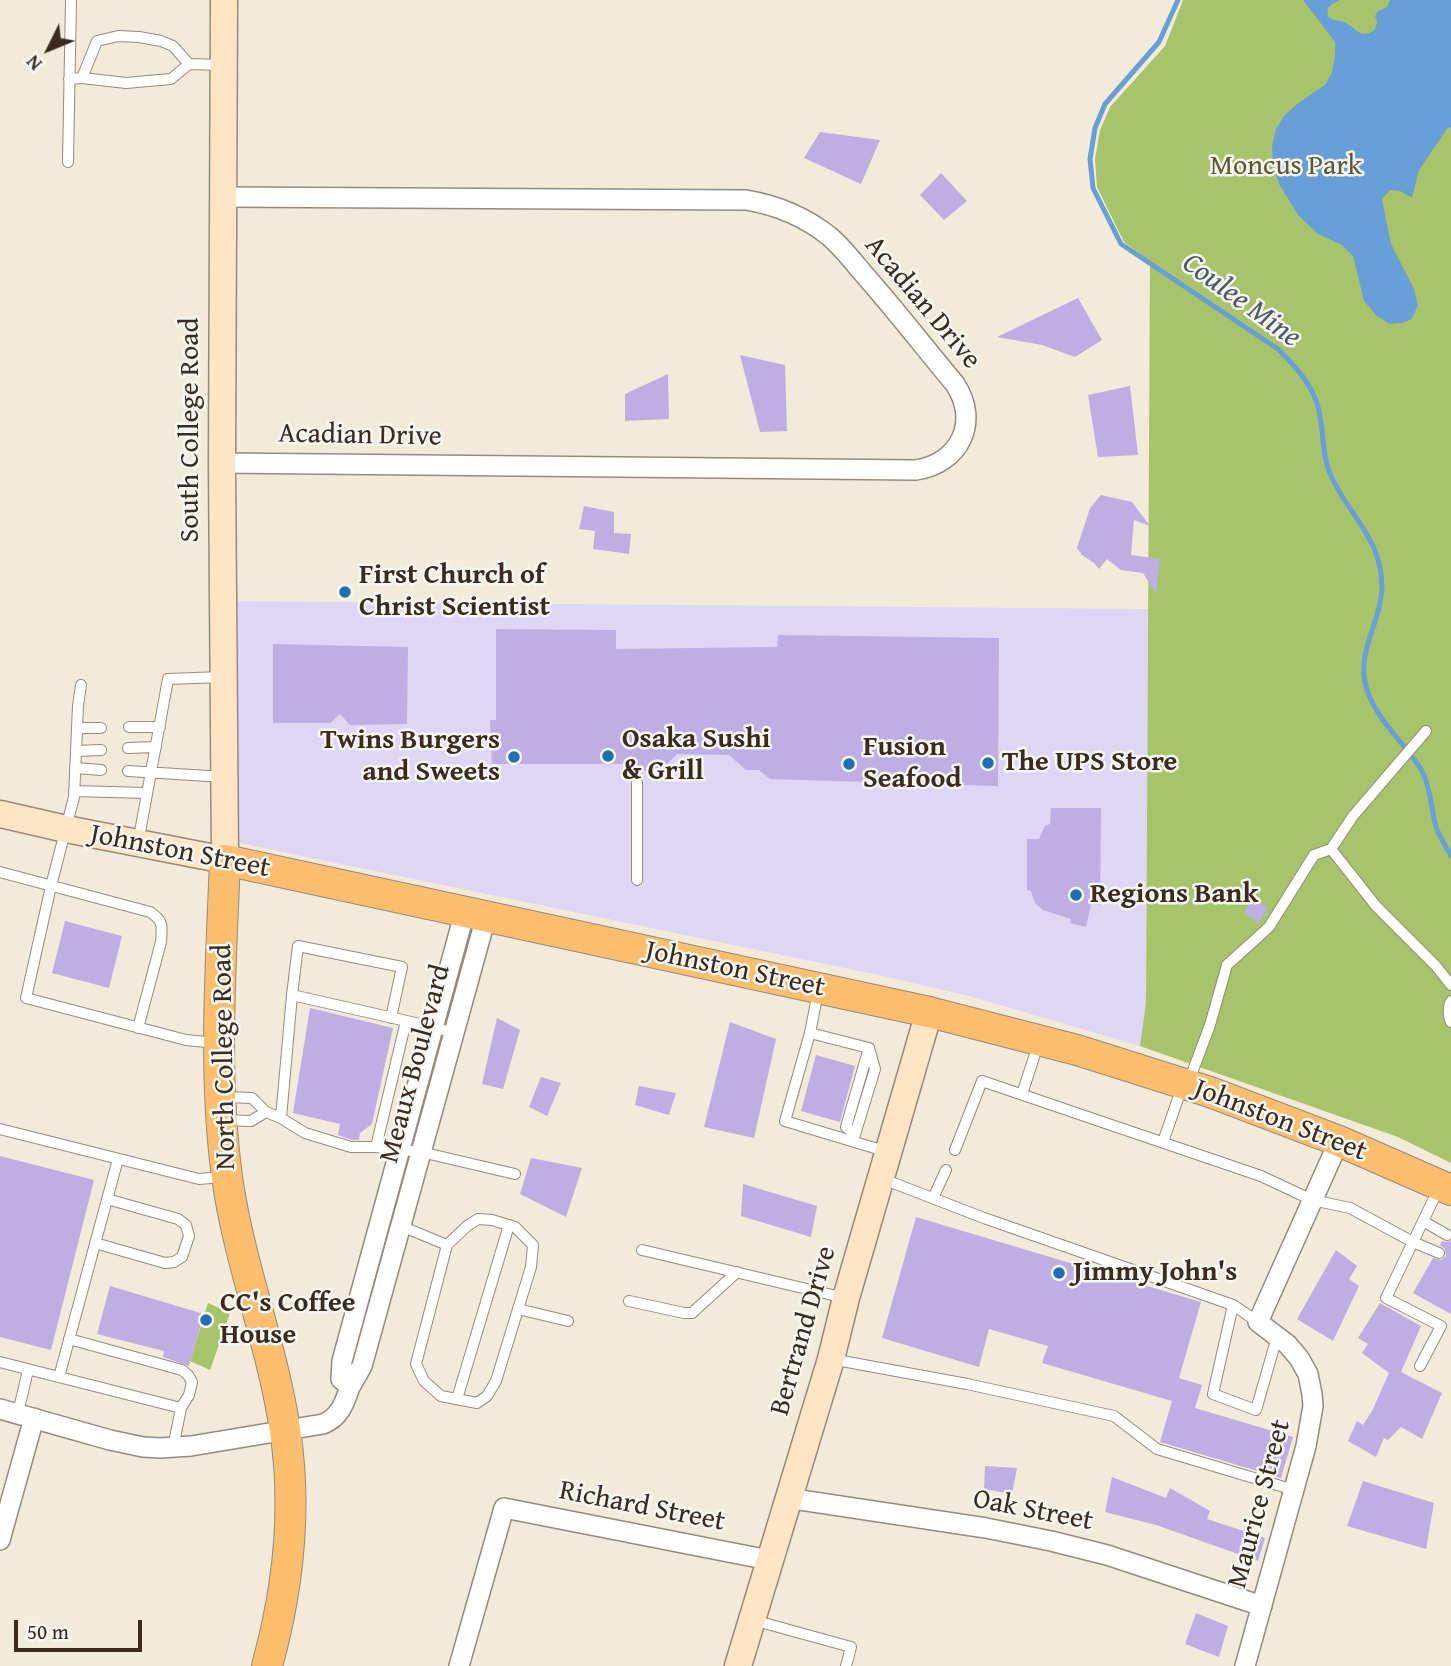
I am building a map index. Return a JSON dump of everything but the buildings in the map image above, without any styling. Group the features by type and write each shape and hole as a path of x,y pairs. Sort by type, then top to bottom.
{"main road":[{"name":"South College Road","path":"224,0 222,463 225,860"},
{"name":"Johnston Street","path":"0,814 819,988 1040,1040 1186,1084 1264,1111 1445,1188"},
{"name":"North College Road","path":"225,860 220,1044 221,1109 227,1177 235,1225 285,1430 289,1467 290,1513 284,1588 267,1666"},
{"name":"Bertrand Drive","path":"738,1666 831,1359 846,1298 929,1012"}],"street":[{"name":"Acadian Drive","path":"222,463 916,470 929,468 945,459 957,446 967,417 961,393 955,384 872,282 830,237 809,223 765,203 732,200 223,197"},
{"name":"Meaux Boulevard","path":"350,1387 341,1379 342,1361 433,1027 475,914"},
{"name":"Meaux Boulevard","path":"17,1413 110,1440 143,1447 173,1448 323,1424 339,1413 362,1366 454,1033 475,914"},
{"path":"1258,1322 1339,1141"},
{"path":"379,1221 401,1226"},
{"name":"Maurice Street","path":"1245,1666 1312,1417 1312,1394 1308,1374 1299,1358 1287,1344 1258,1322"},
{"path":"0,1540 17,1413"},
{"name":"Oak Street","path":"788,1498 986,1528 1051,1541 1107,1555 1262,1606"},
{"name":"Richard Street","path":"459,1666 504,1508 769,1560"}],"lane":[{"path":"68,162 71,0"},
{"path":"82,78 97,41 118,36 161,41 173,46 189,64"},
{"path":"69,79 126,83 171,79 189,64 224,65"},
{"path":"138,843 168,679 224,677"},
{"path":"81,685 74,791 26,998 186,1040 220,1044"},
{"path":"129,727 160,727"},
{"path":"77,728 101,728"},
{"path":"1163,1142 1210,1025 1227,965 1269,927 1314,855 1331,849 1353,816 1426,732"},
{"path":"128,748 156,747"},
{"path":"76,751 101,750"},
{"path":"75,768 102,770"},
{"path":"128,771 224,777"},
{"path":"637,783 637,880"},
{"path":"74,791 147,793"},
{"path":"1331,849 1376,906 1436,966 1451,985"},
{"path":"0,872 150,912 159,918 162,927 161,942 138,1028"},
{"path":"281,1118 298,946 402,967 391,1018"},
{"path":"819,988 810,1033 785,1121 854,1138 888,1152"},
{"path":"292,995 454,1033"},
{"path":"1451,1001 1451,1022"},
{"path":"376,1147 406,1021"},
{"path":"810,1033 869,1048 875,1069 854,1138"},
{"path":"1022,1094 1040,1040"},
{"path":"955,1150 982,1081 1261,1176 1312,1200 1350,1208 1413,1242 1438,1252"},
{"path":"221,1109 252,1098 266,1112 305,1133 351,1147 421,1152 515,1174"},
{"path":"221,1109 251,1121 266,1112"},
{"path":"0,1129 199,1179 227,1177"},
{"path":"59,1377 118,1159"},
{"path":"933,1198 946,1170"},
{"path":"881,1178 984,1218 1233,1306 1258,1322"},
{"path":"1420,1366 1441,1326 1387,1298 1423,1221 1445,1188"},
{"path":"96,1243 165,1263 182,1257 189,1236 186,1226 178,1219 107,1199"},
{"path":"478,1219 509,1225 515,1227 533,1245 531,1267 496,1381 487,1396 477,1403 441,1396 424,1381 416,1364 447,1245 478,1219"},
{"path":"1423,1221 1447,1235"},
{"path":"457,1399 509,1225"},
{"path":"401,1226 447,1245"},
{"path":"642,1250 846,1298"},
{"path":"629,1301 692,1313 737,1272"},
{"path":"1233,1306 1213,1394 1256,1410 1277,1336"},
{"path":"518,1310 568,1321"},
{"path":"69,1339 182,1370 188,1375 192,1382 189,1395 181,1408 173,1448"},
{"path":"831,1359 967,1384 1114,1416 1157,1450 1294,1490"},
{"path":"0,1362 181,1408"},
{"path":"17,1413 29,1370"},
{"path":"752,1620 851,1647 846,1666"}],"shaded area":[{"path":"223,601 1148,609 1146,1002 1140,1046 973,997 879,975 225,840"}],"green space":[{"name":"Moncus Park","path":"1183,0 1451,0 1451,1163 1398,1137 1140,1046 1146,1002 1150,262 1124,242 1097,187 1095,159 1100,130 1110,107 1165,46"},
{"path":"208,1303 230,1313 210,1370 190,1361"}],"water":[{"path":"1303,0 1339,0 1329,7 1328,17 1349,24 1365,34 1375,30 1375,16 1378,11 1387,7 1390,0 1451,0 1451,127 1419,170 1412,198 1400,191 1390,190 1382,199 1391,244 1414,289 1418,305 1412,319 1402,323 1390,324 1377,316 1364,301 1353,256 1342,245 1318,234 1298,215 1279,184 1273,165 1272,146 1276,129 1284,116 1297,104 1326,84 1335,56 1335,42"}],"waterway":[{"name":"Coulee Mine","path":"1178,0 1159,42 1105,104 1095,128 1090,159 1093,188 1121,244 1278,349 1300,373 1313,393 1321,419 1328,469 1371,542 1381,571 1381,600 1367,646 1365,682 1372,702 1383,720 1422,771 1429,790 1436,827 1451,856"}],"place":[{"name":"First Church of Christ Scientist","path":"345,592"},
{"name":"Osaka Sushi & Grill","path":"608,756"},
{"name":"Twins Burgers and Sweets","path":"514,757"},
{"name":"The UPS Store","path":"988,763"},
{"name":"Fusion Seafood","path":"849,764"},
{"name":"Regions Bank","path":"1076,895"},
{"name":"Jimmy John's","path":"1059,1273"},
{"name":"CC's Coffee House","path":"206,1320"}]}
